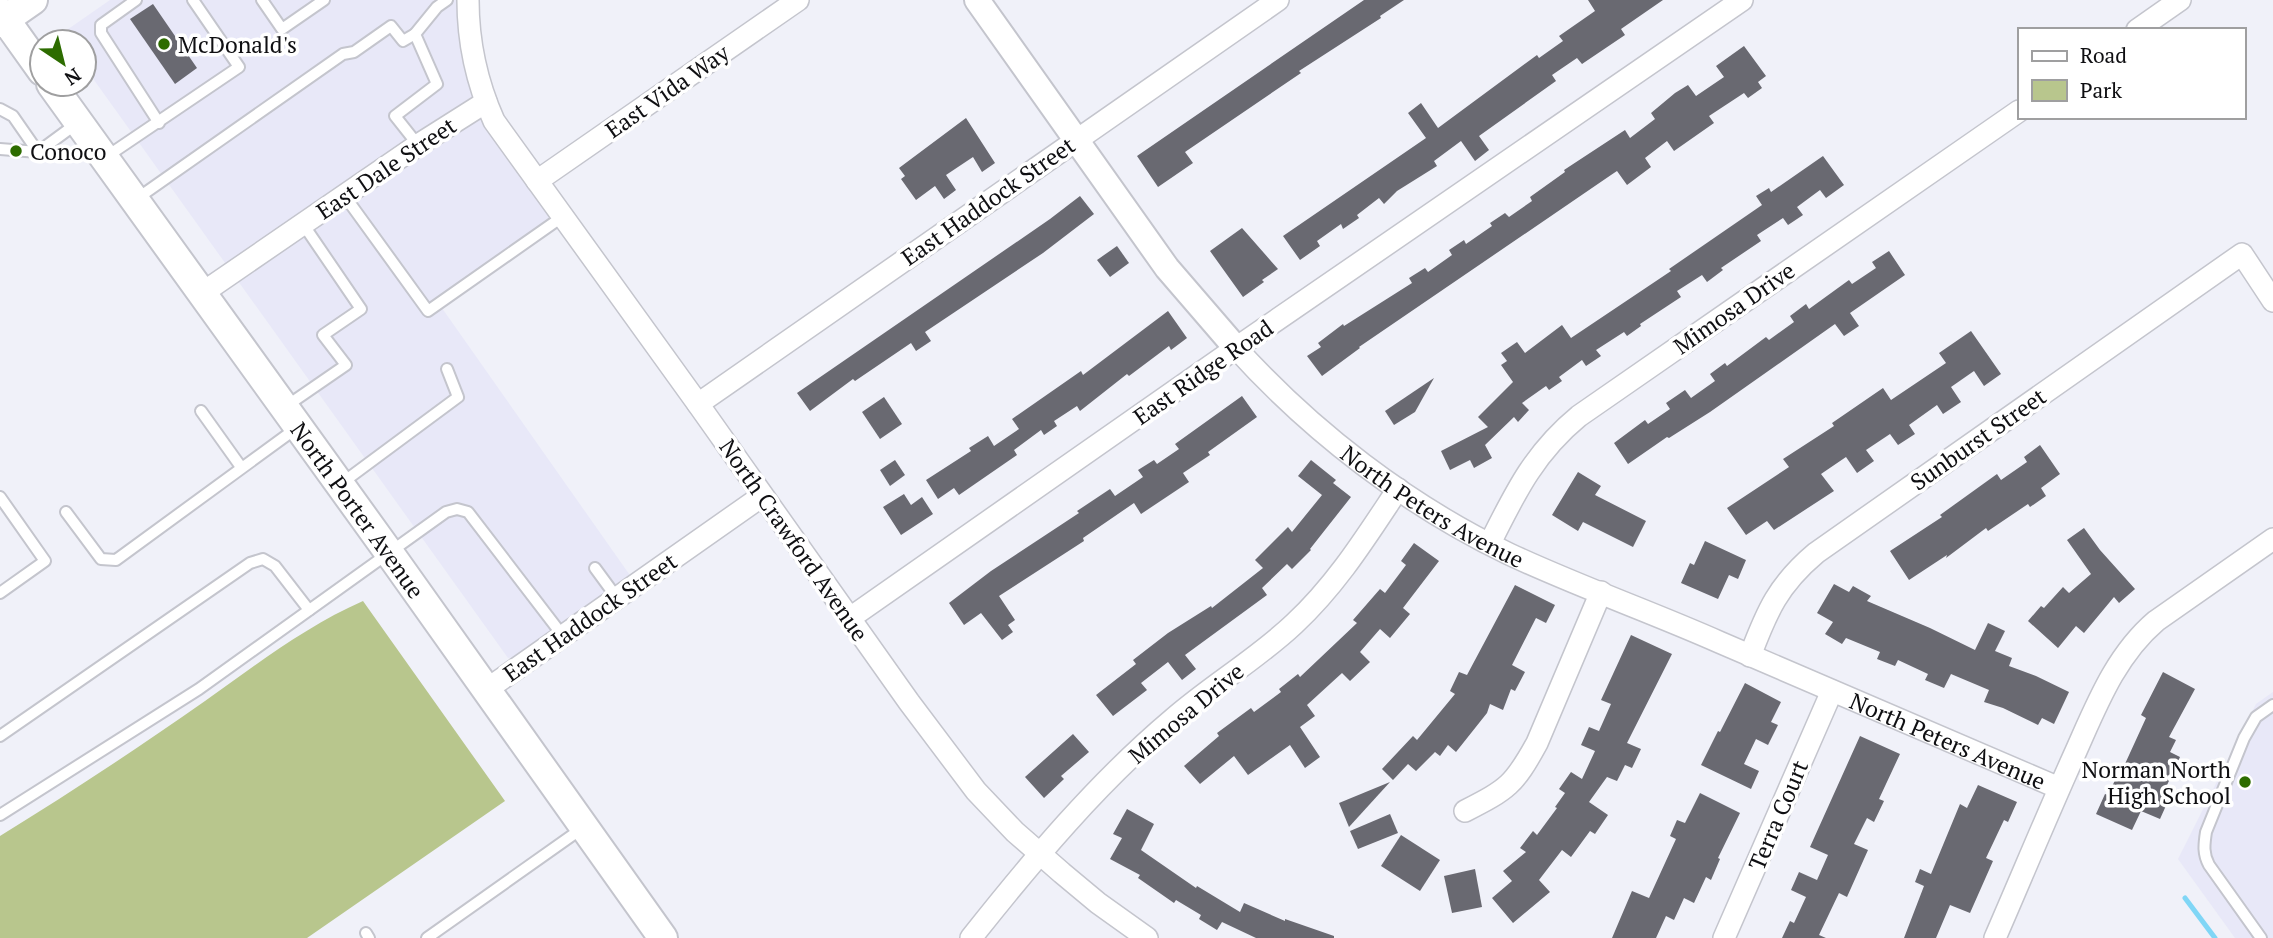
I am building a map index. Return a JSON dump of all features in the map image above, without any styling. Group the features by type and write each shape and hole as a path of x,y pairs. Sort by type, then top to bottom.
{"main road":[{"path":"28,52 2,18 33,0"},
{"name":"North Porter Avenue","path":"61,98 663,938"}],"street":[{"path":"468,0 470,45 485,102"},
{"name":"East Vida Way","path":"537,181 798,0"},
{"name":"North Peters Avenue","path":"977,0 1167,268 1254,369 1329,437 1398,489 1508,553 2059,788"},
{"name":"East Haddock Street","path":"698,404 1278,0"},
{"name":"East Ridge Road","path":"850,618 1236,348 1742,0"},
{"path":"2140,28 2180,0"},
{"name":"East Dale Street","path":"201,294 485,102"},
{"name":"North Crawford Avenue","path":"485,102 494,121 562,217 909,702 976,791 1041,855 1098,903 1147,938"},
{"name":"Mimosa Drive","path":"1490,543 1517,488 1535,460 1571,422 2018,112"},
{"name":"Sunburst Street","path":"1751,656 1778,592 1798,568 2242,254 2273,301"},
{"name":"Mimosa Drive","path":"971,938 1075,814 1172,719 1272,642 1335,583 1398,489"},
{"name":"East Haddock Street","path":"486,690 762,496"},
{"path":"1995,938 2106,684 2124,655 2156,621 2273,539"},
{"path":"1465,811 1503,792 1525,766 1601,592"},
{"name":"Terra Court","path":"1724,938 1832,691"}],"lane":[{"path":"136,0 101,25 101,33 159,123"},
{"path":"104,159 240,67 192,0"},
{"path":"262,0 282,29 324,0"},
{"path":"134,201 343,54 354,52 391,26 403,41 415,34 447,0"},
{"path":"415,34 437,84 395,116 418,145"},
{"path":"0,109 13,117 38,152"},
{"path":"0,149 38,152 78,122"},
{"path":"344,195 428,311 562,217"},
{"path":"66,512 101,559 116,560 241,467 346,365 324,335 361,309 303,224"},
{"path":"340,485 458,397 447,369"},
{"path":"201,411 241,467"},
{"path":"0,497 45,561 0,593"},
{"path":"0,815 147,724 446,512 457,509 468,512 564,636"},
{"path":"0,736 250,563 263,559 275,566 309,610"},
{"path":"595,568 617,598"},
{"path":"2261,938 2209,865 2205,858 2204,843 2244,738 2256,717 2273,705"},
{"path":"427,938 584,827"}],"shaded area":[{"path":"110,0 466,0 473,85 557,215 437,301 634,581 515,657 508,658 98,86 98,28 70,28"},
{"name":"Norman North High School","path":"2273,692 2273,938 2235,938 2178,859 2256,704"}],"green space":[{"path":"363,601 505,801 307,938 0,938 0,836 129,753 301,634"}],"building":[{"path":"1364,0 1404,0 1185,152 1193,163 1158,187 1137,156"},
{"path":"1588,0 1663,0 1621,29 1625,35 1582,64 1577,58 1552,75 1556,81 1479,136 1489,150 1475,161 1461,141 1434,161 1437,166 1397,191 1384,204 1379,198 1357,215 1359,218 1343,229 1341,224 1317,241 1320,246 1300,260 1283,236 1426,138 1408,113 1421,103 1438,128 1537,55 1539,58 1563,41 1559,36 1595,11"},
{"name":"McDonald's","path":"153,4 197,68 175,84 130,19"},
{"path":"1744,46 1766,76 1758,82 1762,88 1748,98 1744,93 1709,116 1714,123 1674,151 1667,141 1645,158 1651,167 1627,185 1617,171 1359,347 1322,376 1307,356 1321,347 1318,343 1343,324 1344,326 1412,283 1409,278 1425,268 1428,272 1452,255 1449,250 1464,240 1466,244 1505,213 1509,217 1532,201 1530,197 1565,172 1564,170 1625,130 1630,138 1655,119 1651,113 1675,93 1688,85 1696,96 1724,77 1716,66"},
{"path":"966,118 995,163 982,172 973,157 946,175 956,190 944,199 935,186 916,200 901,179 905,176 899,168"},
{"path":"1823,156 1844,185 1826,198 1820,190 1797,207 1803,215 1788,225 1783,218 1757,235 1761,241 1721,268 1723,270 1707,282 1702,275 1677,291 1681,297 1640,324 1641,326 1627,336 1624,332 1596,350 1601,356 1586,366 1582,360 1559,377 1562,381 1549,390 1546,386 1522,403 1529,410 1518,422 1514,417 1485,445 1492,458 1474,468 1470,460 1450,470 1441,451 1488,427 1478,417 1513,382 1501,365 1507,361 1501,353 1517,342 1525,353 1562,325 1571,338 1671,271 1669,269 1762,205 1756,196 1769,188 1771,192"},
{"path":"1080,196 1094,214 1043,253 925,332 931,341 916,351 911,343 855,381 853,379 810,411 797,393"},
{"path":"1242,228 1278,269 1243,297 1210,251"},
{"path":"1117,246 1129,263 1110,277 1097,260"},
{"path":"1889,251 1905,275 1850,313 1859,326 1844,336 1835,324 1710,412 1628,464 1614,443 1645,420 1648,424 1670,409 1666,403 1685,390 1691,398 1715,381 1710,374 1725,363 1727,366 1766,337 1769,340 1794,322 1790,316 1806,304 1809,309 1849,280 1852,284 1876,268 1872,262"},
{"path":"1168,311 1187,338 1171,350 1169,346 1129,376 1127,374 1080,411 1077,406 1054,421 1057,426 1044,435 1041,430 1014,450 1017,455 959,495 954,488 938,499 926,480 971,451 969,448 988,436 994,446 1019,429 1012,419 1081,371 1083,375"},
{"path":"1971,331 2001,374 1984,386 1974,371 1951,387 1961,402 1943,414 1937,405 1909,425 1915,434 1898,445 1890,434 1866,450 1874,461 1857,473 1846,457 1821,474 1834,491 1774,530 1767,521 1746,535 1727,508 1789,467 1783,459 1834,426 1832,423 1883,388 1891,400 1946,363 1939,353"},
{"path":"1434,378 1415,412 1394,425 1385,411"},
{"path":"1242,396 1257,417 1183,473 1189,482 1141,514 1134,503 1083,538 1084,541 999,596 1015,620 1008,625 1013,632 1002,640 981,613 964,625 949,603 1110,489 1115,496 1143,477 1138,470 1154,460 1157,464 1179,449 1175,444"},
{"path":"884,397 902,424 880,439 862,412"},
{"path":"2040,445 2060,474 2041,488 2046,496 2030,507 2028,504 1988,531 1986,528 1946,558 1947,555 1909,580 1890,551 1942,517 1940,515 1997,474 2001,480 2027,462 2024,457"},
{"path":"895,460 905,475 890,486 880,470"},
{"path":"1311,460 1336,480 1333,483 1351,497 1311,550 1292,569 1287,564 1262,588 1267,595 1185,655 1196,669 1182,680 1168,662 1141,683 1147,690 1113,716 1096,695 1136,664 1133,660 1168,633 1211,606 1212,608 1263,568 1255,560 1288,527 1292,532 1322,495 1298,476"},
{"path":"1578,472 1601,486 1595,495 1646,521 1633,547 1583,522 1578,531 1552,515"},
{"path":"904,494 911,505 922,497 933,514 901,535 883,507"},
{"path":"2084,528 2135,589 2119,603 2114,597 2084,633 2076,626 2058,648 2028,621 2063,587 2069,593 2091,574 2067,540"},
{"path":"1705,541 1746,560 1738,579 1729,575 1718,599 1681,583 1690,563 1694,565"},
{"path":"1414,543 1439,561 1403,608 1410,614 1390,638 1380,629 1360,652 1370,662 1350,681 1342,673 1307,705 1315,716 1300,727 1320,757 1305,768 1290,745 1248,775 1234,756 1200,784 1184,766 1219,736 1217,733 1251,708 1254,712 1281,692 1279,689 1298,674 1300,677 1357,623 1353,620 1380,589 1385,593 1406,565 1401,561"},
{"path":"1834,584 1849,592 1853,586 1871,596 1867,601 1975,650 1988,623 2005,631 1995,651 2012,658 2009,666 2069,692 2054,724 2042,718 2038,725 1984,702 1989,690 1951,674 1944,688 1925,680 1928,674 1898,660 1895,666 1877,659 1880,652 1846,638 1842,644 1825,634 1833,622 1817,613"},
{"path":"1515,585 1555,605 1546,623 1536,618 1512,665 1525,672 1515,691 1511,689 1503,710 1490,704 1487,713 1456,752 1448,745 1440,756 1435,752 1416,771 1408,764 1393,780 1382,769 1413,736 1417,740 1455,694 1450,691 1459,672 1467,675"},
{"path":"1631,635 1672,654 1627,743 1641,749 1632,768 1625,765 1617,781 1607,777 1589,802 1608,815 1595,834 1590,831 1571,857 1562,850 1539,880 1550,892 1513,923 1492,898 1512,881 1503,871 1526,852 1520,848 1533,831 1537,835 1557,808 1555,807 1565,793 1559,789 1571,772 1582,779 1595,751 1581,745 1589,727 1599,731 1611,704 1601,700"},
{"path":"2163,672 2195,689 2169,737 2176,740 2170,752 2180,757 2162,796 2169,799 2160,819 2141,811 2132,830 2096,814 2105,794 2108,795 2117,776 2119,777 2146,718 2141,715"},
{"path":"1745,683 1781,702 1771,722 1778,725 1768,745 1756,739 1744,764 1759,771 1751,789 1701,765"},
{"path":"1073,734 1089,752 1061,776 1064,779 1044,798 1025,777"},
{"path":"1860,736 1900,754 1879,799 1884,801 1874,822 1867,818 1854,844 1868,850 1847,897 1839,893 1819,935 1826,938 1782,938 1790,921 1794,923 1806,897 1791,890 1799,872 1817,880 1828,855 1810,847"},
{"path":"1390,782 1349,827 1339,803"},
{"path":"1978,785 2017,802 2008,822 2004,820 1986,858 1993,861 1970,913 1950,905 1936,938 1904,938 1924,886 1915,882 1920,869 1931,874 1960,804 1967,808"},
{"path":"1700,793 1740,813 1718,858 1720,859 1711,880 1706,877 1694,903 1684,898 1674,920 1666,916 1656,938 1612,938 1632,891 1649,898 1676,839 1670,836 1677,820 1685,823"},
{"path":"1127,809 1154,824 1141,850 1196,888 1197,886 1240,912 1244,903 1334,938 1256,938 1222,922 1217,930 1199,919 1201,915 1176,900 1174,903 1138,878 1140,875 1110,859 1122,838 1113,834"},
{"path":"1390,814 1398,833 1358,849 1350,831"},
{"path":"1401,835 1440,860 1420,891 1381,866"},
{"path":"1475,869 1482,907 1452,913 1444,876"}],"waterway":[{"path":"2185,898 2215,938"}],"place":[{"name":"McDonald's","path":"164,44"},
{"name":"Conoco","path":"16,151"},
{"name":"Norman North High School","path":"2245,782"}]}
